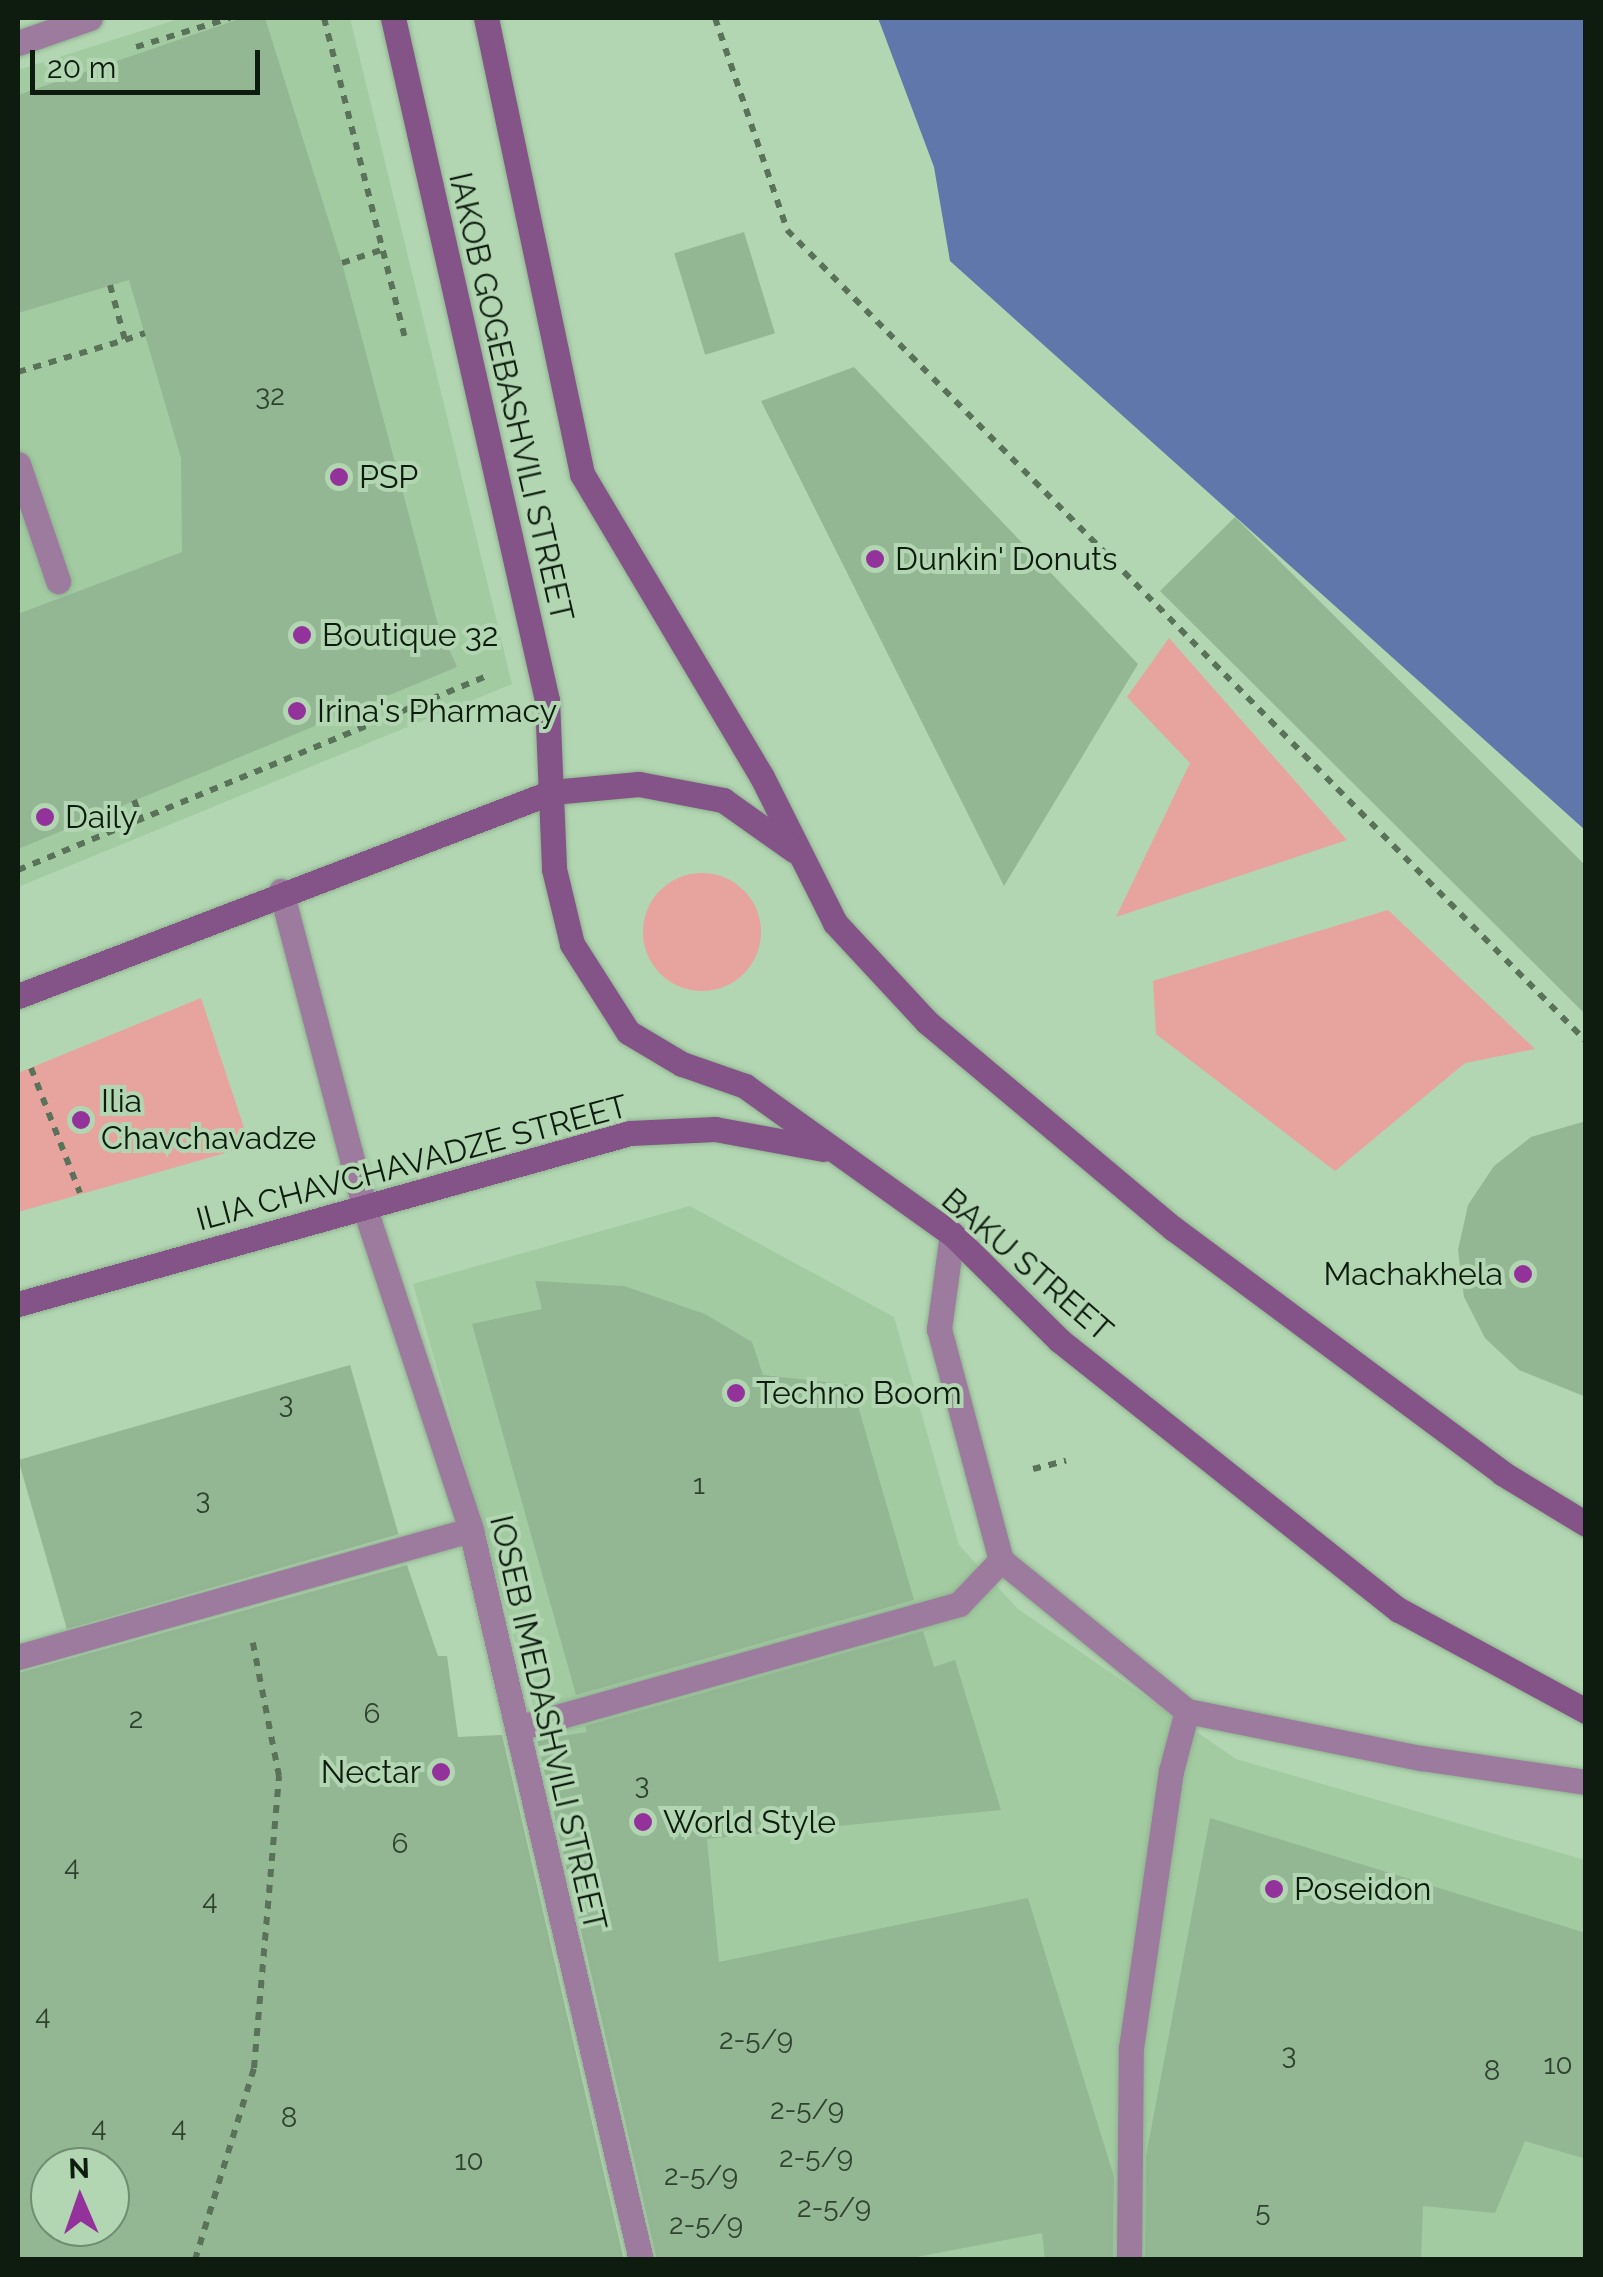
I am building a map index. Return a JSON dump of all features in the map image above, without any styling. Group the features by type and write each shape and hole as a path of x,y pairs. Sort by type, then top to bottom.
{"main road":[{"name":"IAKOB GOGEBASHVILI STREET","path":"393,18 547,700 552,792"},
{"name":"IAKOB GOGEBASHVILI STREET","path":"486,18 582,474 762,777 795,851"},
{"path":"18,996 280,891 552,792 638,784 723,800 795,851 835,923 927,1022 1174,1229 1502,1473 1586,1524"},
{"name":"BAKU STREET","path":"552,792 554,869 572,944 628,1032 682,1064 746,1086 828,1150 952,1234 1059,1340 1399,1610 1586,1710"},
{"name":"ILIA CHAVCHAVADZE STREET","path":"18,1304 630,1133 715,1128 828,1150"}],"street":[{"path":"18,43 90,18"},
{"path":"18,464 58,581"},
{"name":"IOSEB IMEDASHVILI STREET","path":"280,891 365,1209 471,1530 641,2260"},
{"path":"952,1234 938,1328 1002,1560 1187,1711 1421,1758 1586,1782"},
{"path":"18,1657 471,1530"},
{"path":"518,1728 959,1604 1002,1560"},
{"path":"1129,2260 1131,2048 1172,1771 1187,1711"}],"path":[{"path":"324,18 408,346"},
{"path":"715,18 787,230 1586,1041"},
{"path":"342,263 382,250"},
{"path":"110,285 125,340"},
{"path":"18,372 145,333"},
{"path":"18,870 496,672"},
{"path":"134,800 142,819"},
{"path":"31,1068 80,1193"},
{"path":"195,2260 254,2068 279,1776 244,1596"}],"shaded area":[{"path":"182,18 350,18 512,684 18,887 18,70"},
{"path":"1169,638 1347,840 1116,917 1190,763 1127,697"},
{"path":"702,873 725,877 744,890 757,909 761,932 757,955 744,974 725,987 702,991 679,987 660,974 647,955 643,932 647,909 660,890 679,877"},
{"path":"1388,910 1535,1049 1465,1063 1335,1171 1156,1034 1153,981"},
{"path":"201,998 250,1146 18,1212 18,1073"},
{"path":"690,1206 894,1317 959,1545 1018,1609 1236,1759 1585,1860 1585,2259 656,2259 532,1701 413,1284"}],"water":[{"path":"878,18 1585,18 1585,830 950,261 934,167"}],"building":[{"path":"242,18 265,18 342,263 437,621 457,667 18,849 18,614 182,552 181,458 129,280 18,313 18,95"},
{"path":"744,232 775,333 705,355 674,253"},
{"path":"854,367 1138,664 1004,886 761,401"},
{"path":"1235,517 1586,866 1586,1015 1160,591"},
{"name":"Machakhela","path":"1586,1121 1586,1397 1519,1370 1485,1338 1464,1297 1458,1250 1468,1205 1494,1166 1531,1137"},
{"path":"535,1281 624,1286 705,1314 752,1342 763,1375 852,1385 914,1600 576,1695 472,1324 542,1309"},
{"path":"350,1365 399,1534 67,1629 18,1460"},
{"path":"407,1565 438,1656 447,1656 458,1737 502,1735 624,2260 18,2260 18,1673"},
{"path":"923,1631 934,1667 955,1660 1001,1810 707,1839 719,1962 1028,1898 1114,2177 1113,2260 1045,2260 1042,2233 901,2260 657,2260 537,1740 587,1732 585,1726"},
{"path":"1210,1818 1586,1933 1586,2159 1525,2141 1495,2213 1423,2206 1421,2260 1145,2260 1146,2156"}],"place":[{"name":"PSP","path":"339,477"},
{"name":"Dunkin' Donuts","path":"875,559"},
{"name":"Boutique 32","path":"302,635"},
{"name":"Irina's Pharmacy","path":"297,711"},
{"name":"Daily","path":"45,817"},
{"name":"Ilia Chavchavadze","path":"81,1120"},
{"name":"Machakhela","path":"1523,1274"},
{"name":"Techno Boom","path":"736,1393"},
{"name":"Nectar","path":"441,1772"},
{"name":"World Style","path":"643,1822"},
{"name":"Poseidon","path":"1274,1889"}]}
